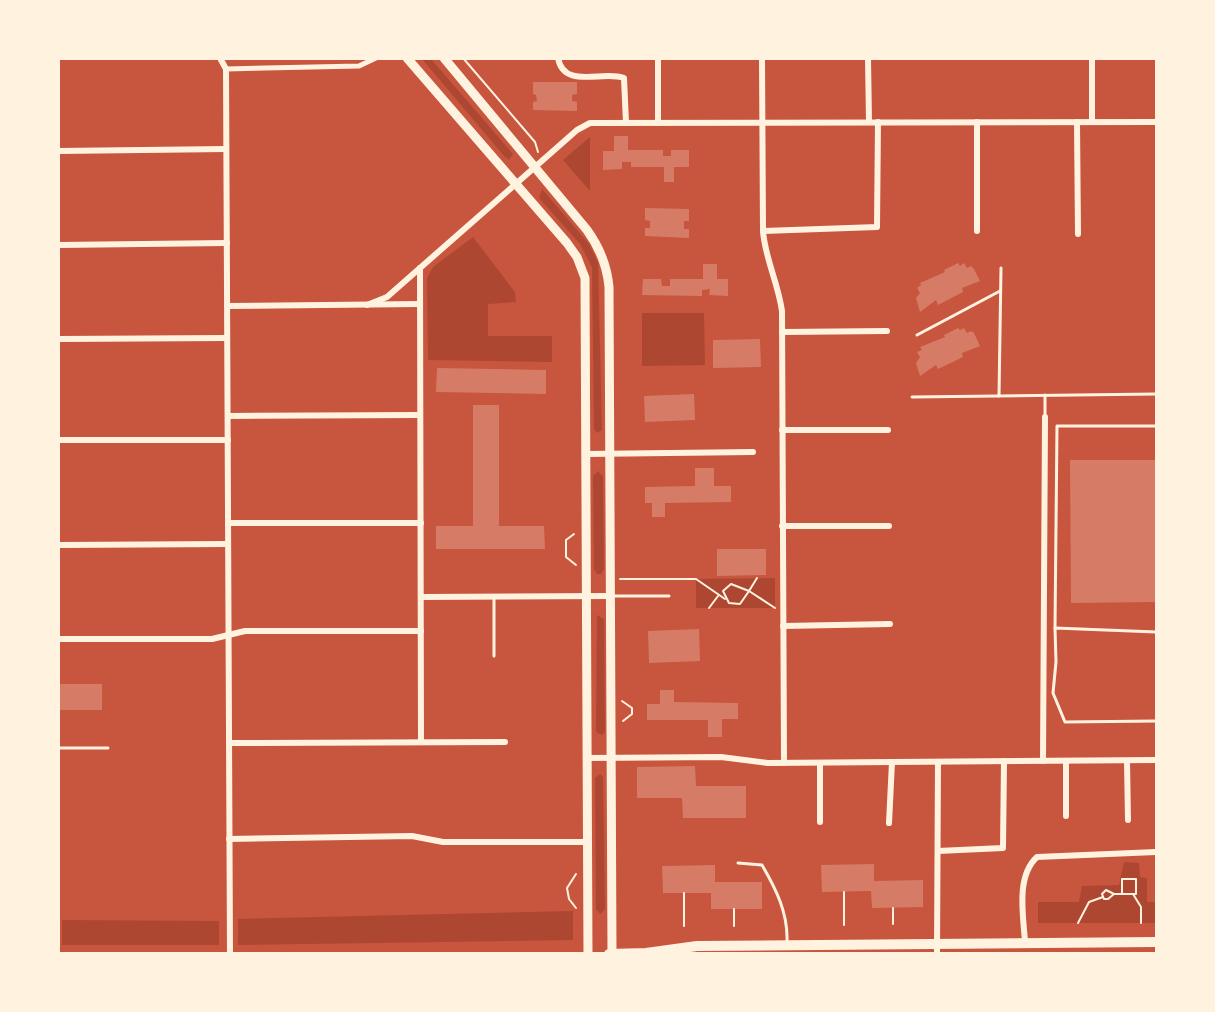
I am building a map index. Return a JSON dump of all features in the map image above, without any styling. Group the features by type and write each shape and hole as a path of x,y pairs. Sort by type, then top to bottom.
{"main road":[{"path":"406,58 572,249 583,271 585,295 588,954"},
{"path":"444,58 593,238 606,267 609,287 610,454 610,953 787,946 937,948 1024,941 1105,944 1156,942"}],"street":[{"path":"220,58 226,69 230,954"},
{"path":"226,69 359,66 376,58"},
{"path":"558,58 561,68 571,76 624,78 626,123"},
{"path":"658,58 658,123"},
{"path":"762,58 763,231 765,250 778,286 782,332 784,763"},
{"path":"868,58 868,122"},
{"path":"1092,58 1092,122"},
{"path":"763,231 877,227 878,122"},
{"path":"977,122 977,231"},
{"path":"1077,122 1078,234"},
{"path":"367,305 384,300 585,125 1156,122"},
{"path":"58,151 226,149"},
{"path":"58,245 227,243"},
{"path":"420,268 421,742"},
{"path":"227,306 420,304"},
{"path":"782,332 887,331"},
{"path":"58,339 227,338"},
{"path":"228,416 420,415"},
{"path":"1042,761 1045,417"},
{"path":"782,430 888,430"},
{"path":"58,440 228,440"},
{"path":"586,454 753,452"},
{"path":"228,523 420,523"},
{"path":"783,526 889,526"},
{"path":"58,544 228,544"},
{"path":"420,597 610,596"},
{"path":"783,626 890,624"},
{"path":"58,639 212,639 245,631 421,631"},
{"path":"229,743 505,742"},
{"path":"587,758 721,757 784,763 1156,760"},
{"path":"1127,760 1128,820"},
{"path":"938,851 1003,848 1004,761"},
{"path":"1066,761 1066,816"},
{"path":"889,823 892,762"},
{"path":"937,948 938,762"},
{"path":"820,763 820,822"},
{"path":"229,839 412,836 443,842 588,842"},
{"path":"1024,941 1023,884 1028,865 1037,857 1156,852"}],"lane":[{"path":"999,396 1001,268"},
{"path":"917,334 1000,291"},
{"path":"912,397 1156,394"},
{"path":"1045,395 1045,417"},
{"path":"1156,426 1057,426 1056,662 1053,693 1065,722 1156,721"},
{"path":"610,596 669,596"},
{"path":"494,597 494,656"},
{"path":"1055,628 1156,632"},
{"path":"58,748 108,748"},
{"path":"738,863 762,865 782,905 788,926 787,946"}],"path":[{"path":"463,58 535,142"},
{"path":"610,579 696,579 737,605 742,603 757,578"},
{"path":"710,608 728,584 735,584 783,613"},
{"path":"724,589 725,599"},
{"path":"1078,923 1089,902 1102,897 1106,890 1114,894 1122,894 1133,894 1136,894 1136,879 1122,879 1122,894"},
{"path":"844,892 844,925"},
{"path":"684,893 684,926"},
{"path":"1102,897 1108,899 1114,894"},
{"path":"1133,894 1141,907 1141,923"},
{"path":"893,908 893,924"},
{"path":"734,909 734,926"}],"shaded area":[{"path":"422,59 431,59 513,154 509,160 505,157"},
{"path":"590,137 590,191 563,160"},
{"path":"542,189 589,244 598,263 602,430 597,433 594,429 592,267 580,244 539,198"},
{"path":"473,237 515,292 516,302 488,304 488,336 552,336 552,362 428,360 427,278 433,267"},
{"path":"642,313 704,313 705,365 642,366"},
{"path":"598,471 603,477 604,569 601,574 597,574 594,569 593,476"},
{"path":"775,578 775,608 696,608 696,579"},
{"path":"597,615 604,619 605,732 602,735 596,732"},
{"path":"600,774 603,777 605,909 600,914 596,909 595,778"},
{"path":"1124,862 1139,863 1140,877 1147,878 1147,902 1156,902 1156,923 1038,923 1038,902 1079,902 1082,886 1119,885"},
{"path":"573,911 573,940 238,945 238,919"},
{"path":"62,920 219,921 219,945 62,945"}],"building":[{"path":"533,82 577,82 577,94 572,95 572,101 577,102 577,111 533,110 533,102 537,101 536,95 533,94"},
{"path":"614,136 628,136 628,150 663,150 663,156 671,156 671,150 689,150 689,167 674,167 674,182 664,182 664,167 631,167 631,162 622,162 622,169 603,170 603,151 614,151"},
{"path":"645,208 689,209 689,221 684,221 684,229 689,229 689,238 645,236 645,228 650,228 650,221 645,220"},
{"path":"958,263 960,266 964,263 967,268 971,266 980,281 962,288 963,292 938,305 936,300 920,312 916,298 920,293 917,288 921,285 920,283 945,272 944,270"},
{"path":"703,264 717,264 717,279 728,279 728,296 709,295 710,289 702,290 702,296 642,295 643,279 661,279 662,286 670,286 670,279 703,279"},
{"path":"958,328 960,330 964,328 967,333 971,331 974,333 980,346 962,353 963,357 938,369 936,365 920,376 916,363 920,357 917,352 922,350 920,347 945,337 944,335"},
{"path":"760,339 761,367 713,368 713,340"},
{"path":"437,368 546,370 546,394 436,392"},
{"path":"694,394 695,420 645,422 644,396"},
{"path":"473,405 499,405 499,526 544,526 545,549 436,549 436,526 473,526"},
{"path":"1070,460 1156,460 1156,602 1071,603"},
{"path":"695,468 714,468 714,486 731,486 731,502 665,503 665,517 652,517 652,503 645,503 645,487 695,486"},
{"path":"717,549 766,549 766,575 717,576"},
{"path":"699,629 700,661 649,663 648,631"},
{"path":"58,684 102,684 102,710 58,710"},
{"path":"660,690 674,690 674,702 738,703 738,719 722,719 722,737 708,737 708,720 647,720 647,704 660,704"},
{"path":"695,766 696,786 746,786 746,818 683,818 682,798 637,798 637,767"},
{"path":"874,864 874,881 923,880 923,907 872,908 871,891 822,892 821,865"},
{"path":"715,865 715,882 762,882 762,909 711,909 711,893 663,893 662,866"}]}
